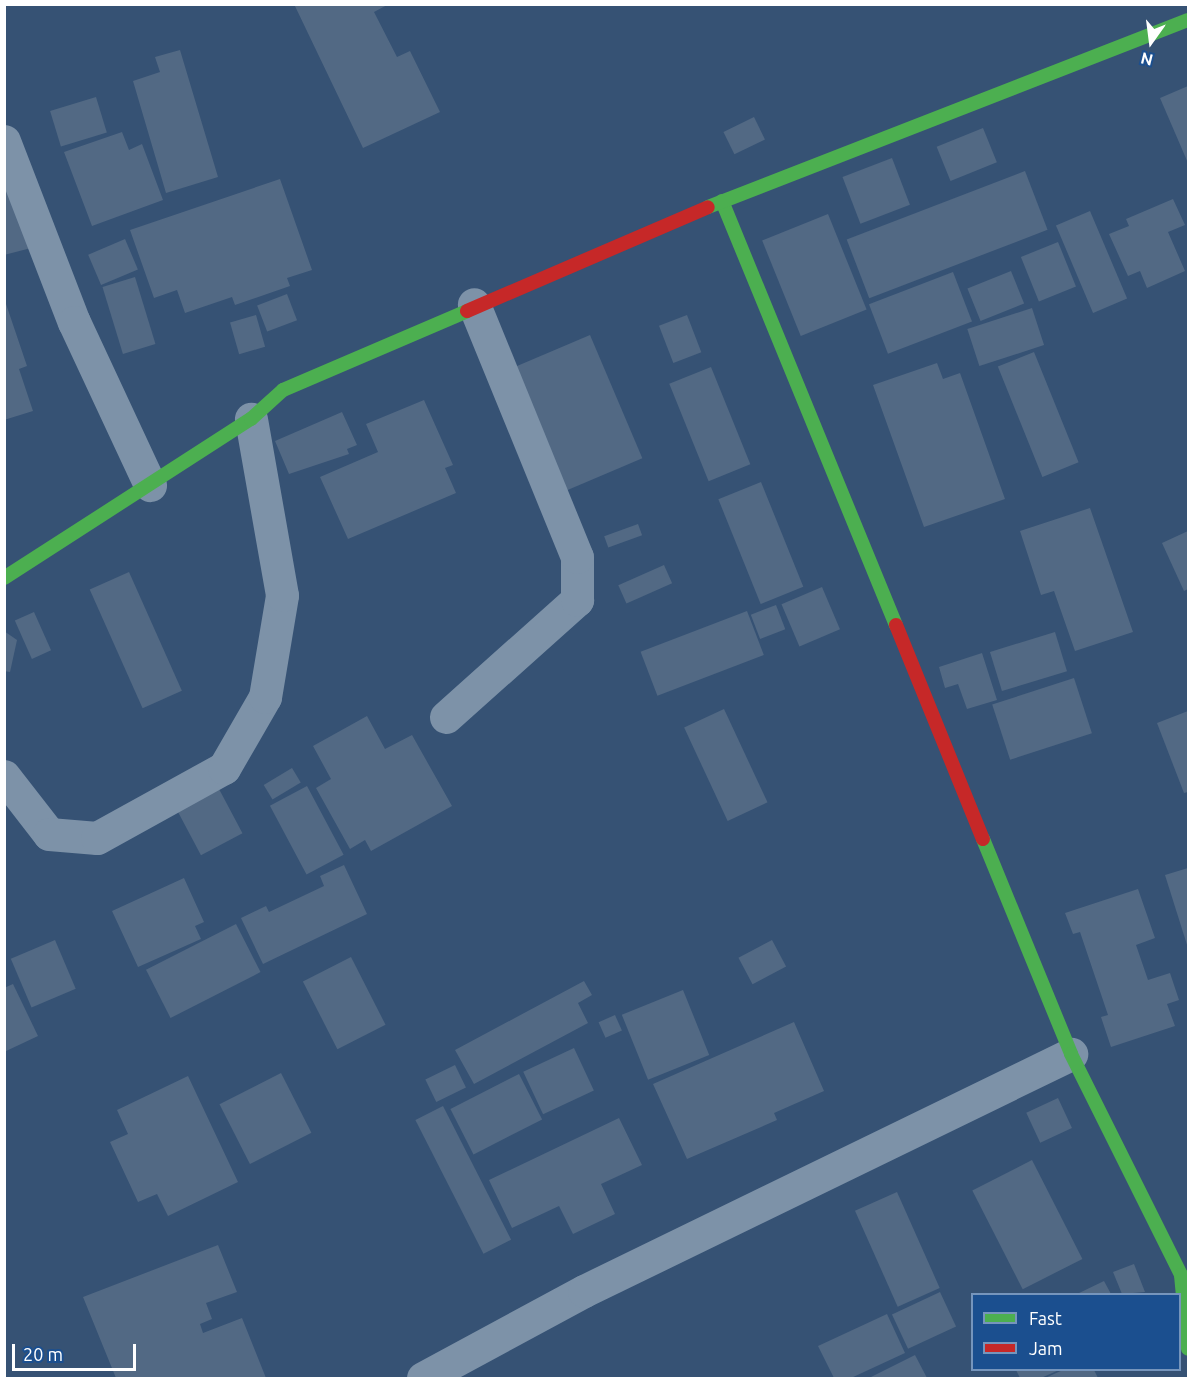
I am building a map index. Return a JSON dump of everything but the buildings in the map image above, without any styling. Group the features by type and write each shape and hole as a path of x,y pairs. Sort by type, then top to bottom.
{"street":[{"path":"4,578 251,418 283,390 474,304 722,201 1188,20"},
{"path":"4,141 78,333 150,484"},
{"path":"722,201 1071,1054 1181,1275 1188,1349"},
{"path":"446,717 577,600 577,557 474,304"},
{"path":"4,776 49,834 97,838 224,768 265,697 282,595 251,418"},
{"path":"423,1378 584,1291 1071,1054"}],"traffic: fast":[{"path":"708,207 1188,20"},
{"path":"722,201 896,625"},
{"path":"4,578 251,419 283,390 467,311"},
{"path":"983,839 1071,1054 1181,1275 1188,1349"}],"traffic: jam":[{"path":"467,311 708,207"},
{"path":"896,625 983,839"}]}
